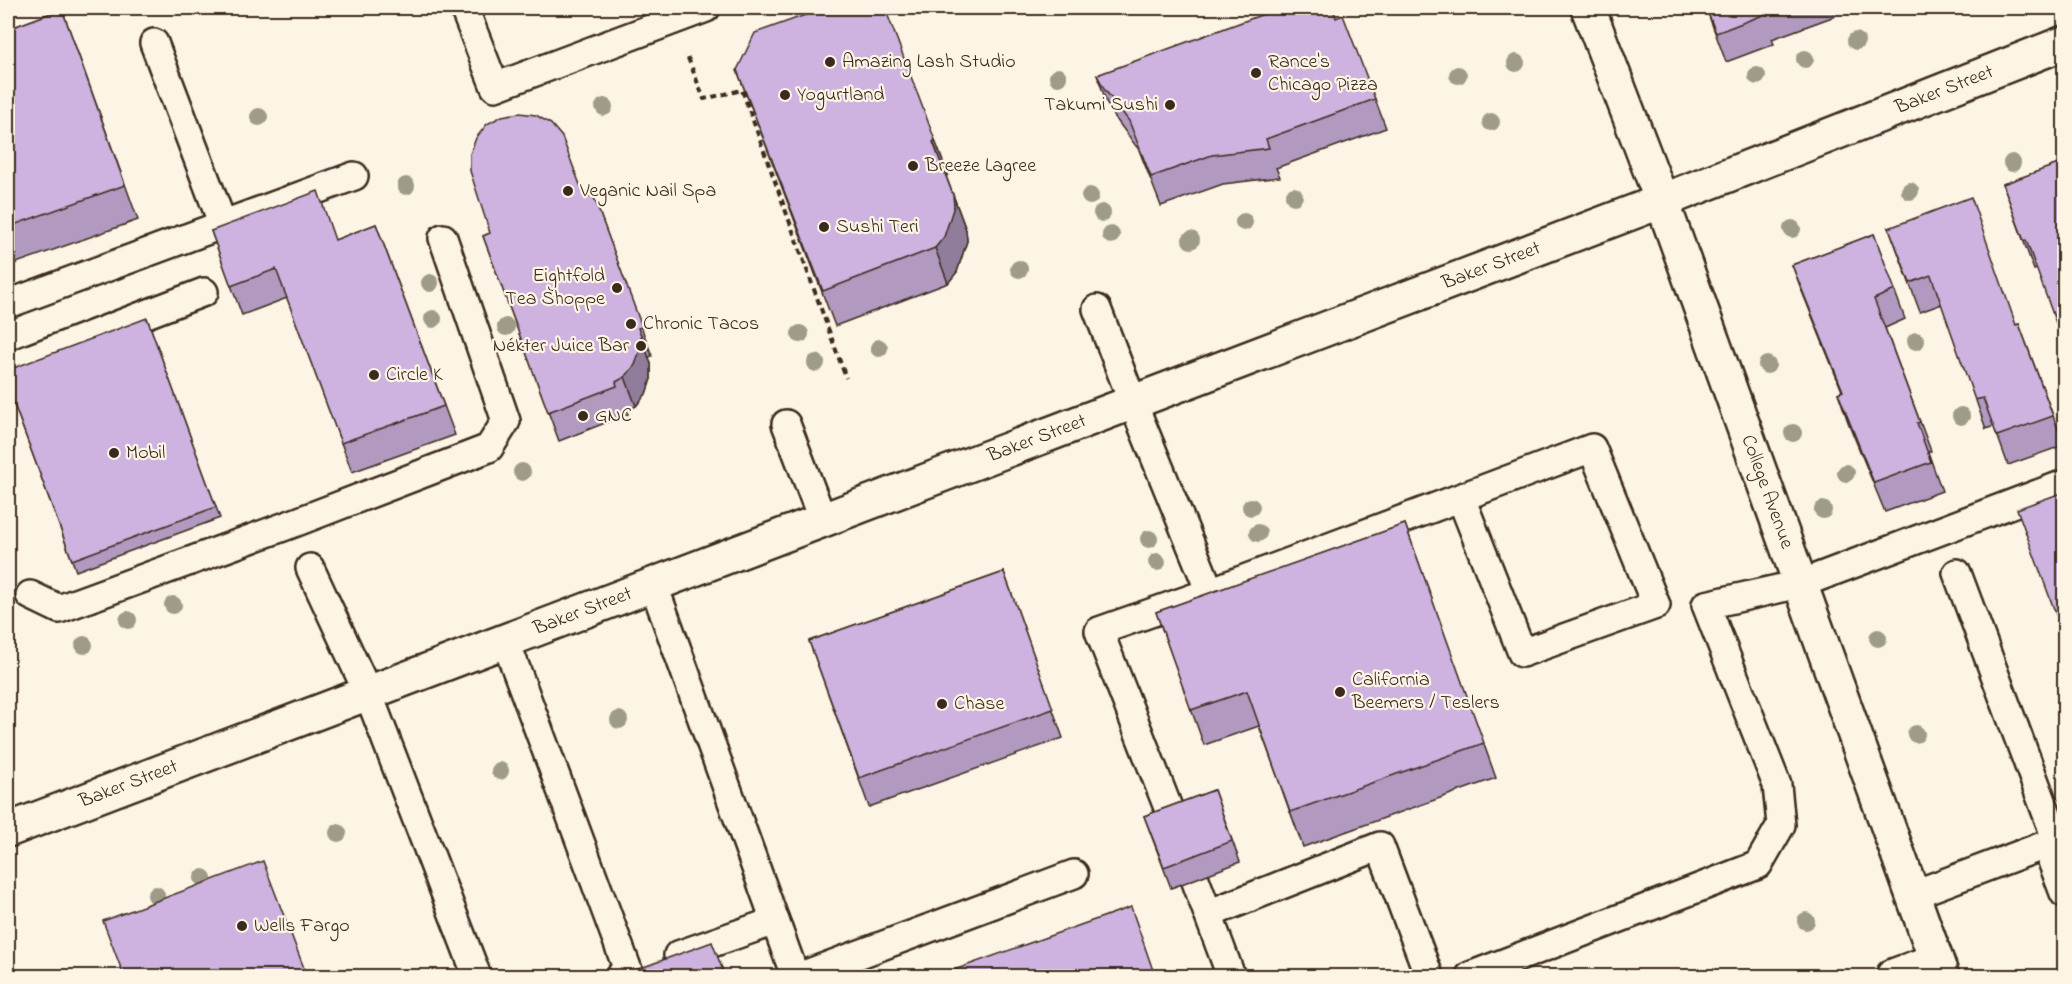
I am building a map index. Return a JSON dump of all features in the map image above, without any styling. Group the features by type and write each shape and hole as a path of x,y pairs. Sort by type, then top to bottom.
{"main road":[{"name":"College Avenue","path":"1588,8 1662,201 1939,968"},
{"name":"Baker Street","path":"8,830 1662,201 2064,43"},
{"path":"1893,976 1939,968"}],"lane":[{"path":"464,8 495,87 706,8"},
{"path":"154,43 223,225"},
{"path":"8,304 354,176"},
{"path":"30,595 59,609 489,448 506,422 443,238"},
{"path":"8,367 204,292"},
{"path":"1097,309 1210,591"},
{"path":"786,424 824,521"},
{"path":"1176,828 1100,631 1592,448 1656,604 1522,653 1461,498"},
{"path":"1470,976 1758,865 1781,825 1777,785 1706,605 1800,584 2064,484"},
{"path":"310,568 368,693 477,976"},
{"path":"1958,573 2056,842 2064,893"},
{"path":"654,586 795,976"},
{"path":"506,642 625,975 775,921"},
{"path":"1912,895 2056,842"},
{"path":"1208,914 1380,846 1429,976"},
{"path":"801,976 1074,874"},
{"path":"1195,879 1231,976"}],"path":[{"path":"686,55 704,99 741,90 846,378"}],"building":[{"path":"825,8 885,8 935,140 933,142 953,195 954,206 944,237 935,248 823,291 737,70 755,33"},
{"path":"1280,8 1333,8 1336,18 1343,15 1375,99 1266,139 1269,148 1212,155 1151,177 1129,121 1105,90 1097,75"},
{"path":"1706,8 1769,8 1761,10 1763,15 1716,33"},
{"path":"62,9 125,185 8,227 8,29"},
{"path":"519,113 536,115 551,124 562,137 585,198 593,195 642,327 638,328 641,335 640,350 635,365 625,377 616,382 617,386 548,412 483,236 490,233 470,171 470,154 476,138 487,124 502,116"},
{"path":"2064,162 2064,345 2003,184"},
{"name":"Circle K","path":"318,191 335,240 376,224 444,406 341,443 276,269 231,286 211,231"},
{"path":"1971,197 2016,325 2019,324 2053,416 1997,436 1983,398 1975,400 1931,275 1910,283 1889,228"},
{"path":"1874,234 1895,290 1874,299 1920,422 1917,423 1931,462 1874,483 1838,393 1843,391 1792,265"},
{"name":"Mobil","path":"147,318 216,507 72,560 8,388 8,370"},
{"path":"2064,492 2064,636 2017,509"},
{"path":"1405,524 1484,743 1290,812 1247,691 1191,710 1156,612"},
{"name":"Chase","path":"1004,572 1053,709 859,778 809,641"},
{"path":"1214,790 1232,841 1164,867 1144,816"},
{"path":"263,861 307,976 124,976 103,921"},
{"path":"1131,907 1155,976 937,976"},
{"path":"712,942 725,976 619,976"}],"place":[{"name":"Amazing Lash Studio","path":"830,62"},
{"name":"Rance's Chicago Pizza","path":"1256,73"},
{"name":"Yogurtland","path":"785,95"},
{"name":"Takumi Sushi","path":"1170,105"},
{"name":"Breeze Lagree","path":"913,166"},
{"name":"Veganic Nail Spa","path":"568,191"},
{"name":"Sushi Teri","path":"824,227"},
{"name":"Eightfold Tea Shoppe","path":"617,288"},
{"name":"Chronic Tacos","path":"631,324"},
{"name":"Nékter Juice Bar","path":"641,346"},
{"name":"Circle K","path":"374,375"},
{"name":"GNC","path":"583,416"},
{"name":"Mobil","path":"114,453"},
{"name":"California Beemers / Teslers","path":"1340,692"},
{"name":"Chase","path":"942,704"},
{"name":"Wells Fargo","path":"242,926"}]}
